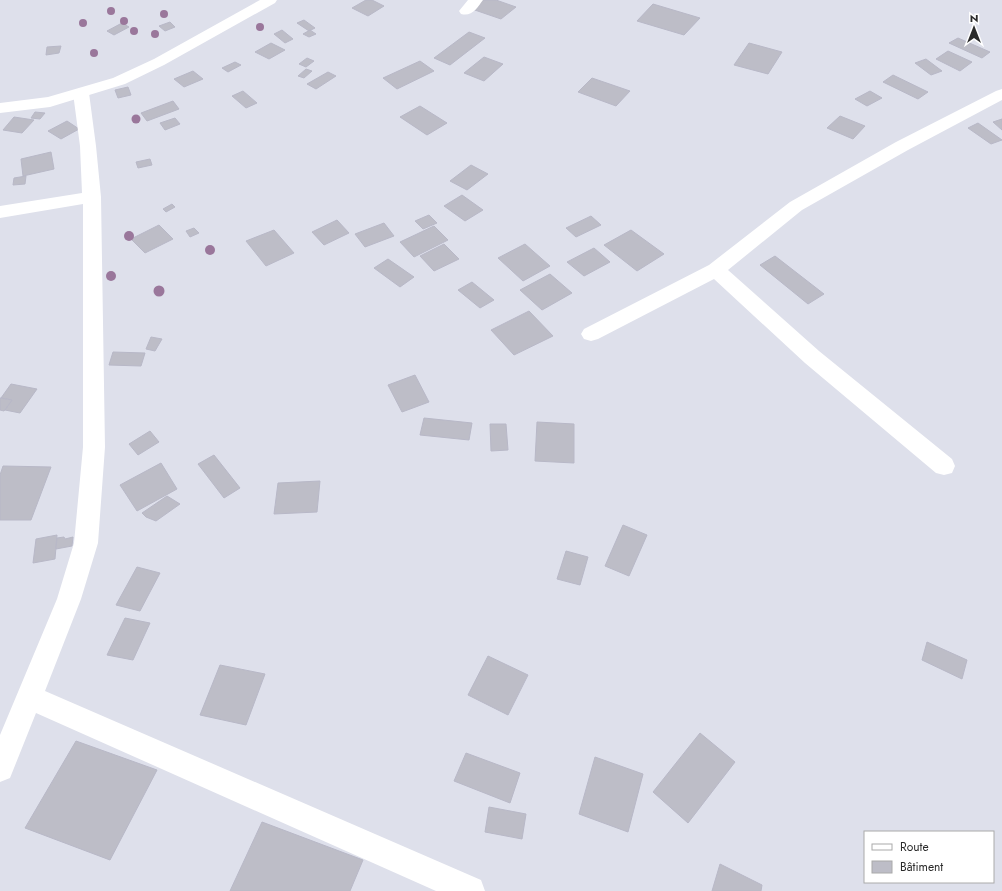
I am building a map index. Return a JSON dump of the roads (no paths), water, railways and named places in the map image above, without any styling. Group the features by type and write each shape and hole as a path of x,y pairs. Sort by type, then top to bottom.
{"street":[{"path":"0,108 50,102 119,81 159,62 270,0"},
{"path":"466,11 476,0"},
{"path":"0,768 69,599 86,543 94,447 92,197 88,146 81,93"},
{"path":"591,334 716,270 796,206 902,146 1002,94"},
{"path":"0,212 92,197"},
{"path":"716,270 812,358 944,466"},
{"path":"29,697 470,891"}]}
